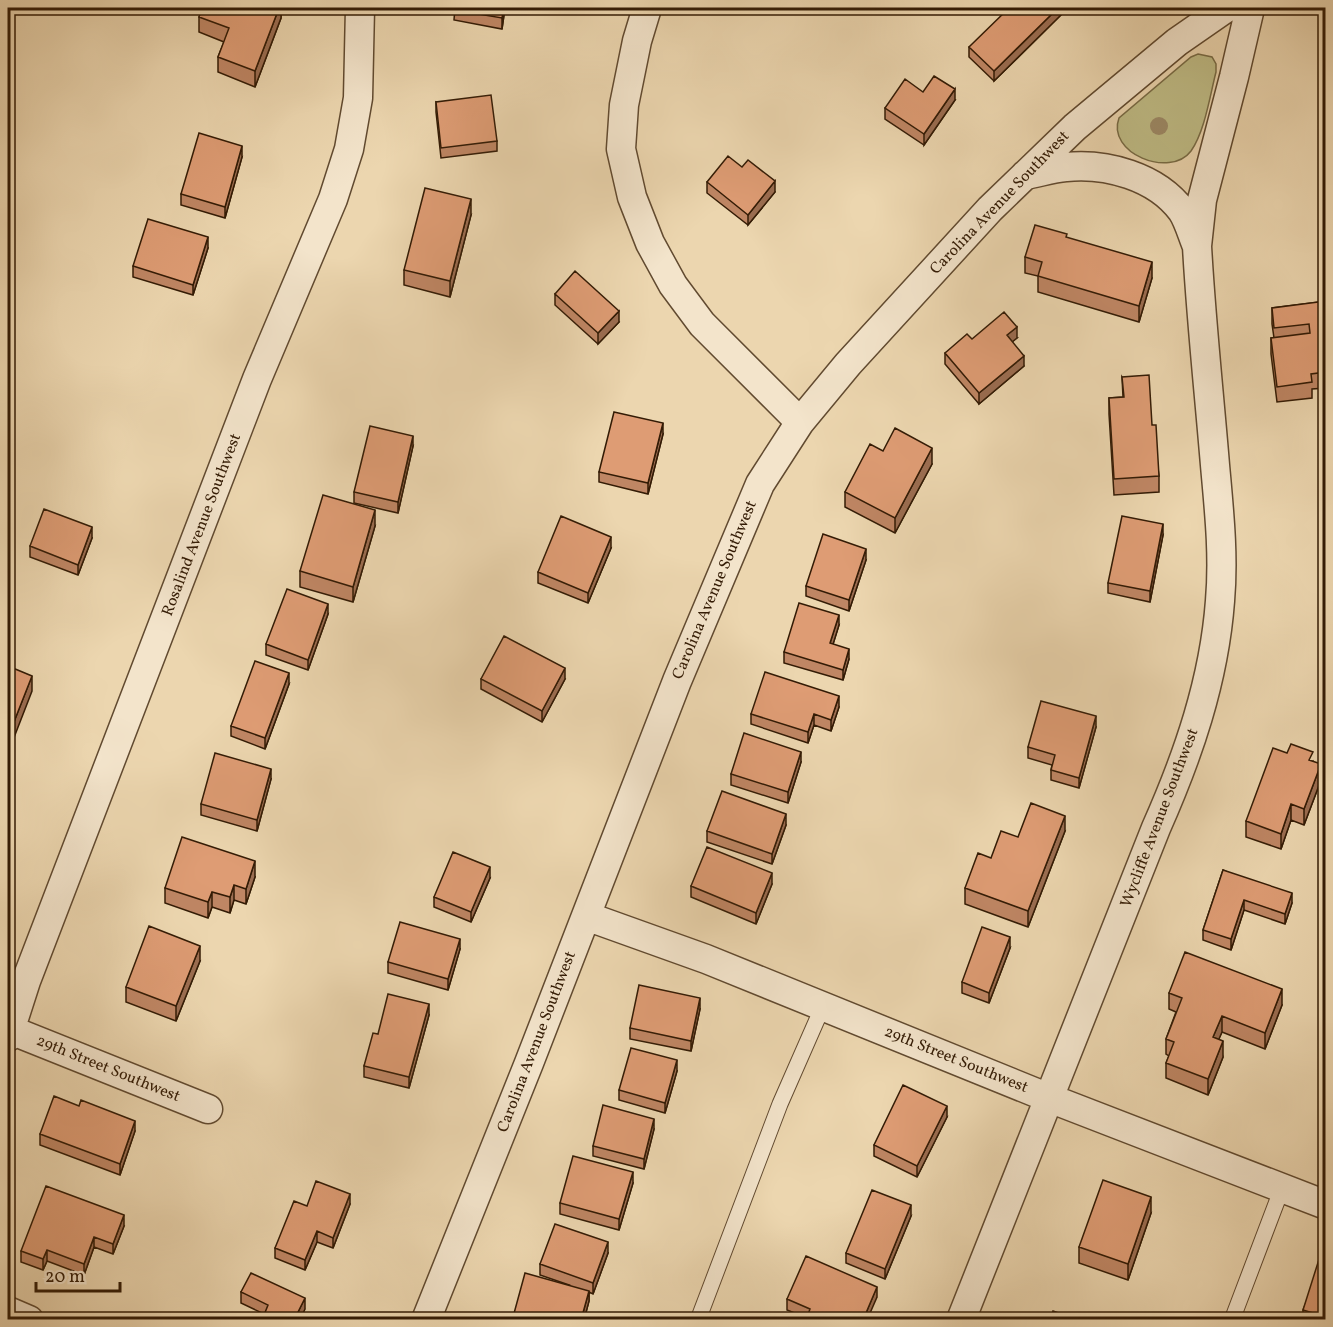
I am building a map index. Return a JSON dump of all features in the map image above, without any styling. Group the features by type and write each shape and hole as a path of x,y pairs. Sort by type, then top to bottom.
{"street":[{"name":"Rosalind Avenue Southwest","path":"8,1032 38,948 177,592 257,379 333,199 349,149 358,98 360,8"},
{"path":"648,8 637,40 624,105 621,149 632,197 650,243 679,293 702,324 800,422"},
{"name":"Carolina Avenue Southwest","path":"426,1320 677,681 760,484 800,422 848,363 990,209 1075,127 1178,42 1226,8"},
{"name":"Wycliffe Avenue Southwest","path":"961,1320 1156,828 1177,781 1195,731 1211,668 1220,602 1222,550 1197,246 1202,200 1250,8"},
{"path":"1025,175 1065,167 1100,166 1134,176 1162,191 1183,212 1197,246"},
{"name":"29th Street Southwest","path":"586,916 706,959 1049,1098 1326,1205"},
{"name":"29th Street Southwest","path":"8,1032 208,1109"},
{"path":"8,1311 29,1320"}],"lane":[{"path":"698,1320 780,1104 823,1006"},
{"path":"1232,1320 1282,1188"}],"shaded area":[{"path":"1198,54 1212,57 1216,64 1216,72 1196,143 1191,151 1181,159 1169,163 1142,158 1122,142 1118,131 1119,118 1191,57"}],"building":[{"path":"202,8 279,8 255,71 218,57 229,28 199,17"},
{"path":"455,8 504,8 502,18 454,10"},
{"path":"1009,8 1058,8 994,71 969,47"},
{"path":"934,76 955,89 924,134 885,108 905,79 923,92"},
{"path":"491,95 497,141 441,148 436,102"},
{"path":"199,133 242,146 225,207 181,194"},
{"path":"728,156 742,167 748,160 775,181 748,215 707,182"},
{"path":"425,188 471,199 450,281 404,270"},
{"path":"148,219 208,237 193,285 133,266"},
{"path":"1035,225 1067,234 1066,237 1152,262 1139,306 1038,276 1042,262 1025,257"},
{"path":"575,271 619,311 598,333 555,294"},
{"path":"1326,301 1326,372 1311,374 1312,382 1277,387 1271,338 1310,333 1309,324 1274,328 1272,308"},
{"path":"1004,312 1017,327 1007,335 1024,356 979,393 945,353 967,334 972,339"},
{"path":"1149,375 1152,425 1156,425 1159,476 1114,479 1109,398 1124,397 1122,377"},
{"path":"614,412 663,423 648,483 599,472"},
{"path":"370,426 413,436 398,502 354,492"},
{"path":"895,428 932,448 895,518 845,492 870,444 883,451"},
{"path":"323,495 375,510 353,587 300,571"},
{"path":"44,509 92,527 78,565 30,546"},
{"path":"561,516 611,537 588,593 538,572"},
{"path":"1122,516 1163,524 1150,591 1108,583"},
{"path":"823,534 866,549 849,600 806,586"},
{"path":"287,589 328,604 308,660 266,644"},
{"path":"799,603 839,615 830,643 849,649 843,670 784,652"},
{"path":"504,636 565,668 542,711 481,679"},
{"path":"255,661 289,673 265,738 231,726"},
{"path":"8,666 32,676 8,737"},
{"path":"765,672 839,696 831,720 814,714 808,732 751,714"},
{"path":"1041,701 1096,716 1079,778 1051,770 1055,755 1028,747"},
{"path":"744,733 801,752 788,792 731,774"},
{"path":"1291,744 1313,752 1309,760 1321,764 1304,809 1291,804 1281,834 1246,821 1273,748 1287,753"},
{"path":"215,753 271,769 257,820 201,804"},
{"path":"722,791 786,814 772,854 707,831"},
{"path":"1031,803 1065,816 1028,911 965,888 978,853 991,858 1001,831 1018,837"},
{"path":"182,837 255,861 246,889 234,885 230,897 212,892 208,902 165,888"},
{"path":"707,847 772,873 756,913 691,886"},
{"path":"453,852 490,867 471,912 434,897"},
{"path":"1223,870 1292,893 1285,914 1244,900 1231,939 1203,930"},
{"path":"400,922 460,939 448,979 388,962"},
{"path":"149,926 200,946 176,1006 126,987"},
{"path":"982,927 1010,937 989,993 962,982"},
{"path":"1185,952 1282,989 1265,1033 1222,1016 1213,1037 1223,1041 1208,1079 1166,1063 1174,1042 1166,1039 1182,998 1169,993"},
{"path":"639,985 700,998 691,1041 630,1028"},
{"path":"388,994 429,1004 409,1077 364,1066 373,1033 378,1034"},
{"path":"631,1048 677,1060 665,1103 619,1090"},
{"path":"903,1085 947,1106 917,1166 874,1145"},
{"path":"54,1096 79,1106 81,1100 135,1121 120,1164 40,1134"},
{"path":"603,1105 654,1119 644,1159 593,1146"},
{"path":"573,1156 633,1172 619,1219 560,1203"},
{"path":"1103,1180 1151,1197 1128,1264 1079,1247"},
{"path":"316,1181 350,1194 333,1238 317,1231 305,1260 275,1248 294,1201 307,1206"},
{"path":"46,1186 124,1215 113,1244 94,1237 84,1264 47,1250 43,1259 21,1251"},
{"path":"872,1190 911,1205 885,1269 846,1253"},
{"path":"555,1224 608,1242 593,1283 540,1264"},
{"path":"1321,1253 1326,1254 1326,1317 1303,1310"},
{"path":"806,1256 877,1287 863,1320 806,1320 810,1309 787,1299"},
{"path":"251,1273 305,1298 294,1320 262,1320 268,1305 241,1292"},
{"path":"525,1273 589,1291 581,1320 523,1320 513,1317"},
{"path":"1053,1311 1078,1320 1050,1320"}]}
